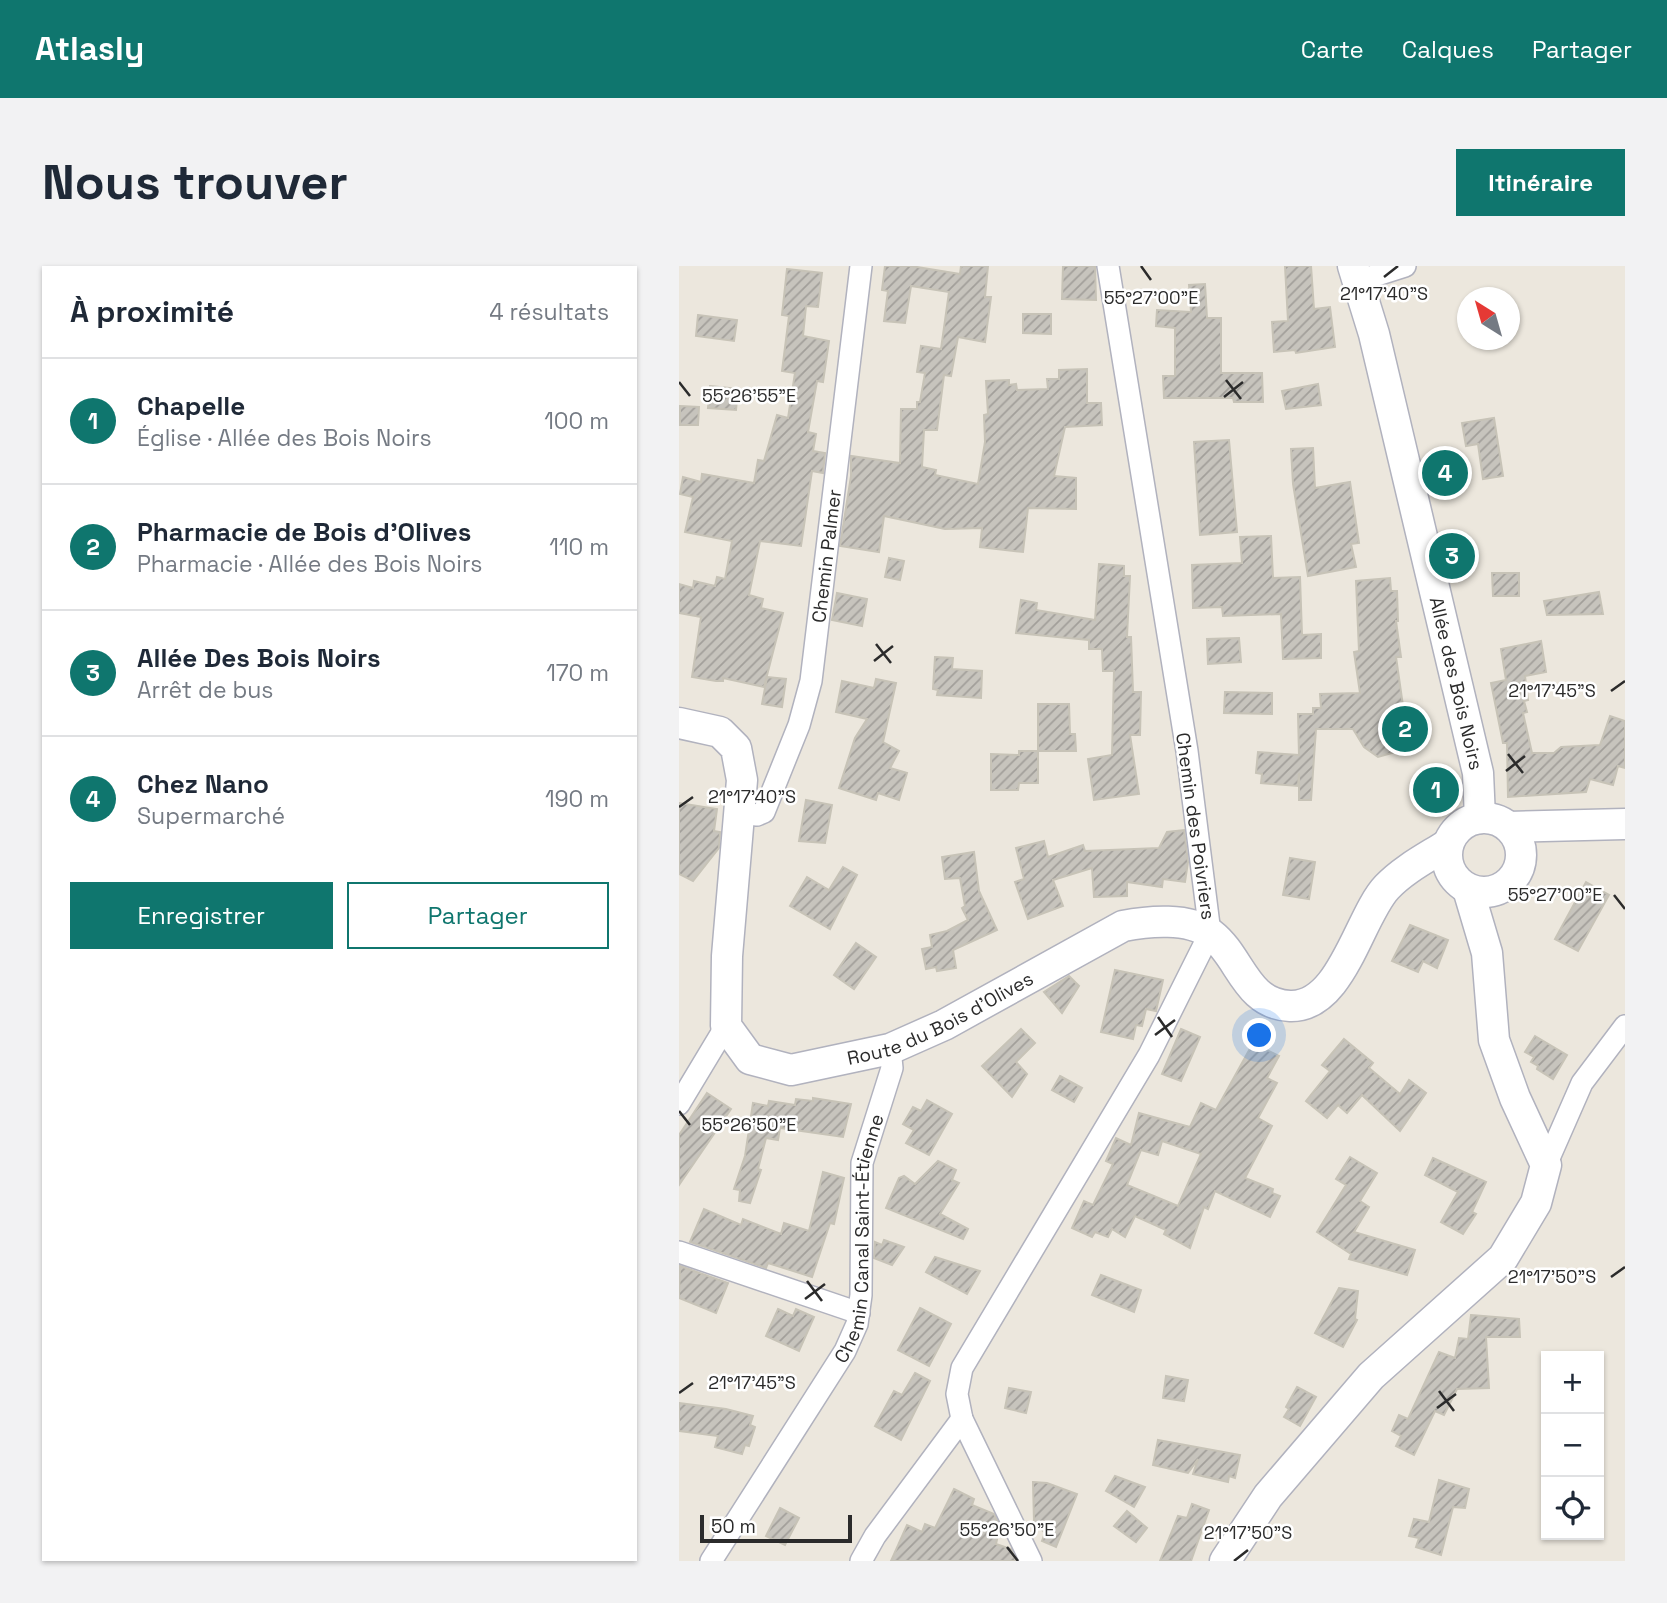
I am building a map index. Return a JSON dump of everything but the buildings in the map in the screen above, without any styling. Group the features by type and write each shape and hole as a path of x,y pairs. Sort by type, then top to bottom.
{"main road":[{"name":"Allée des Bois Noirs","path":"1356,274 1374,334 1478,773 1479,818"},
{"path":"679,723 720,732 736,748 742,780 727,956 726,1026"},
{"path":"1225,1561 1268,1496 1371,1376 1503,1258 1536,1203 1546,1165 1515,1098 1495,1041 1487,953 1456,869 1460,826 1479,818 1490,818 1509,827 1625,824"},
{"path":"1521,861 1580,825"},
{"path":"1210,933 1243,979 1266,1001 1292,1006 1312,1000 1329,985 1386,888 1401,876 1456,869 1487,892 1504,887 1512,880 1521,861 1520,842 1509,827"},
{"path":"1487,953 1504,887"},
{"name":"Route du Bois d'Olives","path":"726,1026 750,1059 791,1070 890,1049 944,1026 1123,926 1149,921 1176,922 1210,933"}],"street":[{"name":"Chemin Palmer","path":"740,813 757,816 764,812 795,736 811,681 861,266"},
{"name":"Chemin des Poivriers","path":"1031,1561 962,1419 957,1394 962,1368 1149,1055 1210,933 1187,751 1108,266"},
{"path":"1356,274 1405,266"},
{"path":"679,1104 726,1026"},
{"path":"1546,1165 1582,1083 1625,1026"},
{"name":"Chemin Canal Saint-Étienne","path":"711,1561 845,1351 859,1313 862,1163 892,1068 890,1049"},
{"path":"679,1252 859,1313"},
{"path":"861,1561 911,1485 962,1419"}],"place":[{"name":"Chez Nano","path":"1445,473"},
{"name":"Allée Des Bois Noirs","path":"1452,556"},
{"name":"Pharmacie de Bois d'Olives","path":"1405,729"},
{"name":"Chapelle","path":"1436,790"}]}
